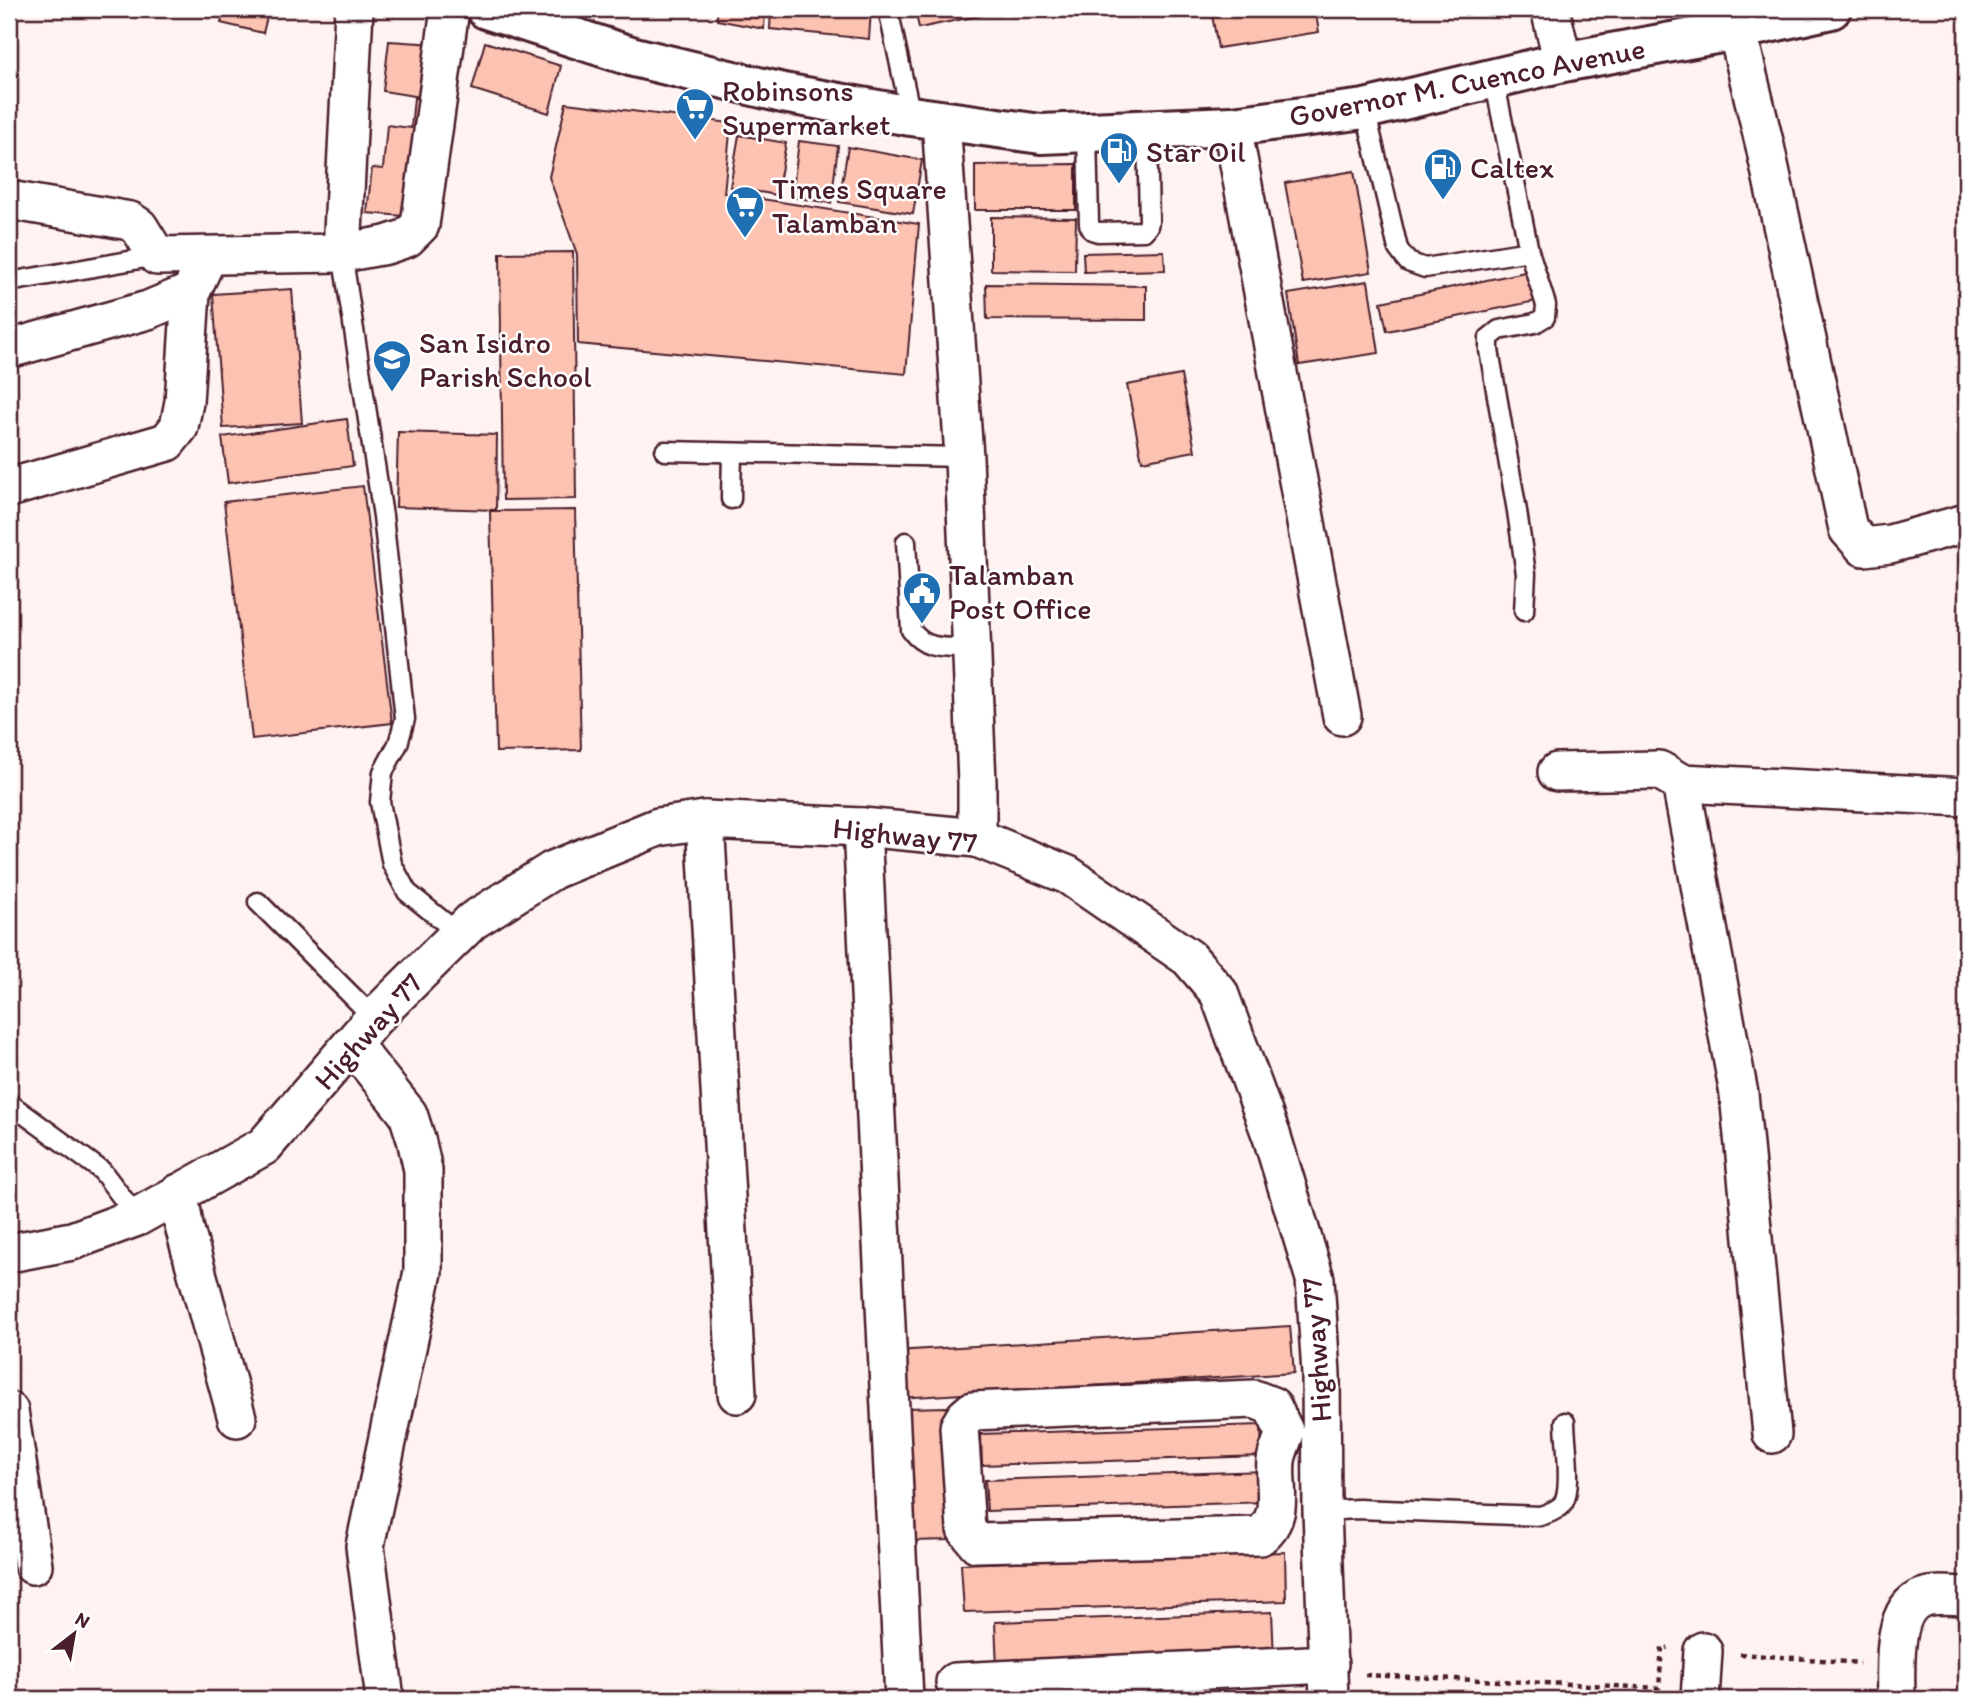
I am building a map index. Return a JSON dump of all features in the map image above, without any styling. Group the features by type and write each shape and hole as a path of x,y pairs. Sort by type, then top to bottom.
{"main road":[{"name":"Governor M. Cuenco Avenue","path":"486,9 634,57 783,93 926,118 1041,134 1231,126 1365,109 1563,62 1737,30 1830,9"}],"street":[{"path":"342,253 354,9"},
{"path":"9,200 130,221 139,227 158,256 342,253 407,238 420,225 450,9"},
{"path":"1550,9 1563,62"},
{"path":"1737,30 1765,146 1848,529 1864,547 1890,544 1966,523"},
{"path":"926,118 964,457 977,838"},
{"path":"1231,126 1342,716"},
{"path":"9,488 167,442 179,427 184,402 191,292 208,256"},
{"path":"9,349 148,310 191,292"},
{"path":"1557,772 1659,770 1681,783 1965,804"},
{"path":"1681,783 1739,1094 1772,1434"},
{"path":"705,820 737,1394"},
{"name":"Highway 77","path":"9,1253 72,1241 137,1217 264,1146 363,1031 472,921 553,870 659,827 705,820 862,827 977,838 1068,875 1189,958 1219,993 1272,1137 1315,1279 1323,1431 1322,1511 1329,1679"},
{"path":"862,827 904,1699"},
{"path":"363,1031 408,1114 423,1170 423,1272 365,1546 385,1699"},
{"path":"179,1194 184,1227 237,1418"},
{"path":"1254,1399 1272,1406 1285,1433 1276,1459 1276,1514 1269,1529 1260,1536 977,1543 966,1529 959,1427 972,1410 1254,1399"},
{"path":"9,1411 33,1565"},
{"path":"1285,1433 1323,1431"},
{"path":"1896,1682 1899,1632 1910,1605 1922,1598 1966,1596"},
{"path":"1700,1699 1703,1651"},
{"path":"955,1682 1329,1679"}],"lane":[{"path":"888,9 926,118"},
{"path":"1494,79 1529,251 1546,305 1545,317 1535,323 1499,330 1489,338 1526,574 1524,611"},
{"path":"1365,109 1398,249 1408,262 1425,268 1529,251"},
{"path":"1087,132 1089,224 1092,230 1098,232 1132,231 1144,230 1149,220 1147,130"},
{"path":"342,253 383,516 405,719 398,744 383,772 380,802 392,864 407,892 459,934"},
{"path":"9,282 158,256"},
{"path":"665,452 964,457"},
{"path":"731,499 732,453"},
{"path":"906,542 911,630 929,646 972,648"},
{"path":"258,902 363,1031"},
{"path":"9,1103 102,1171 137,1217"},
{"path":"1322,1511 1540,1516 1551,1513 1562,1505 1567,1494 1565,1422"}],"path":[{"path":"1329,1679 1659,1688 1662,1647 1703,1651 1896,1682"}],"building":[{"path":"225,9 269,9 263,33 221,23"},
{"path":"717,9 765,9 764,29 717,20"},
{"path":"771,9 871,9 869,39 770,29"},
{"path":"915,9 1012,9 919,28"},
{"path":"1211,9 1315,9 1319,32 1218,48"},
{"path":"389,41 435,44 427,98 383,91"},
{"path":"485,42 561,66 549,113 472,89"},
{"path":"414,98 428,99 417,217 367,213 372,168 383,169 387,125 411,128"},
{"name":"Times Square Talamban","path":"566,103 731,123 724,193 919,224 906,374 578,344 577,254 549,177"},
{"path":"739,135 786,143 777,195 730,187"},
{"path":"799,141 838,146 831,203 792,197"},
{"path":"848,147 922,160 913,214 839,202"},
{"path":"1076,164 1076,210 975,210 975,165"},
{"path":"1354,171 1371,272 1303,283 1285,183"},
{"path":"991,217 1076,218 1075,271 991,270"},
{"path":"1164,251 1165,270 1084,272 1083,253"},
{"path":"573,252 576,499 503,500 500,253"},
{"path":"1530,271 1536,301 1387,331 1381,302"},
{"path":"1368,281 1379,353 1299,365 1288,294"},
{"path":"986,284 1146,286 1146,320 987,319"},
{"path":"292,289 302,423 223,428 213,294"},
{"path":"1181,375 1195,451 1142,461 1127,385"},
{"path":"347,419 353,466 228,483 222,437"},
{"path":"398,432 497,435 496,510 396,507"},
{"path":"363,486 392,723 252,739 224,502"},
{"path":"575,510 581,750 496,752 490,511"},
{"path":"1290,1326 1294,1373 899,1398 896,1351"},
{"path":"947,1407 951,1540 911,1541 906,1408"},
{"path":"1261,1425 1262,1456 982,1465 981,1434"},
{"path":"1266,1471 1267,1502 987,1511 985,1480"},
{"path":"1285,1552 1286,1601 964,1612 961,1564"},
{"path":"1272,1612 1274,1658 997,1667 995,1622"}],"place":[{"name":"Robinsons Supermarket","path":"695,141"},
{"name":"Star Oil","path":"1119,185"},
{"name":"Caltex","path":"1443,201"},
{"name":"Times Square Talamban","path":"745,239"},
{"name":"San Isidro Parish School","path":"392,393"},
{"name":"Talamban Post Office","path":"922,625"}]}
